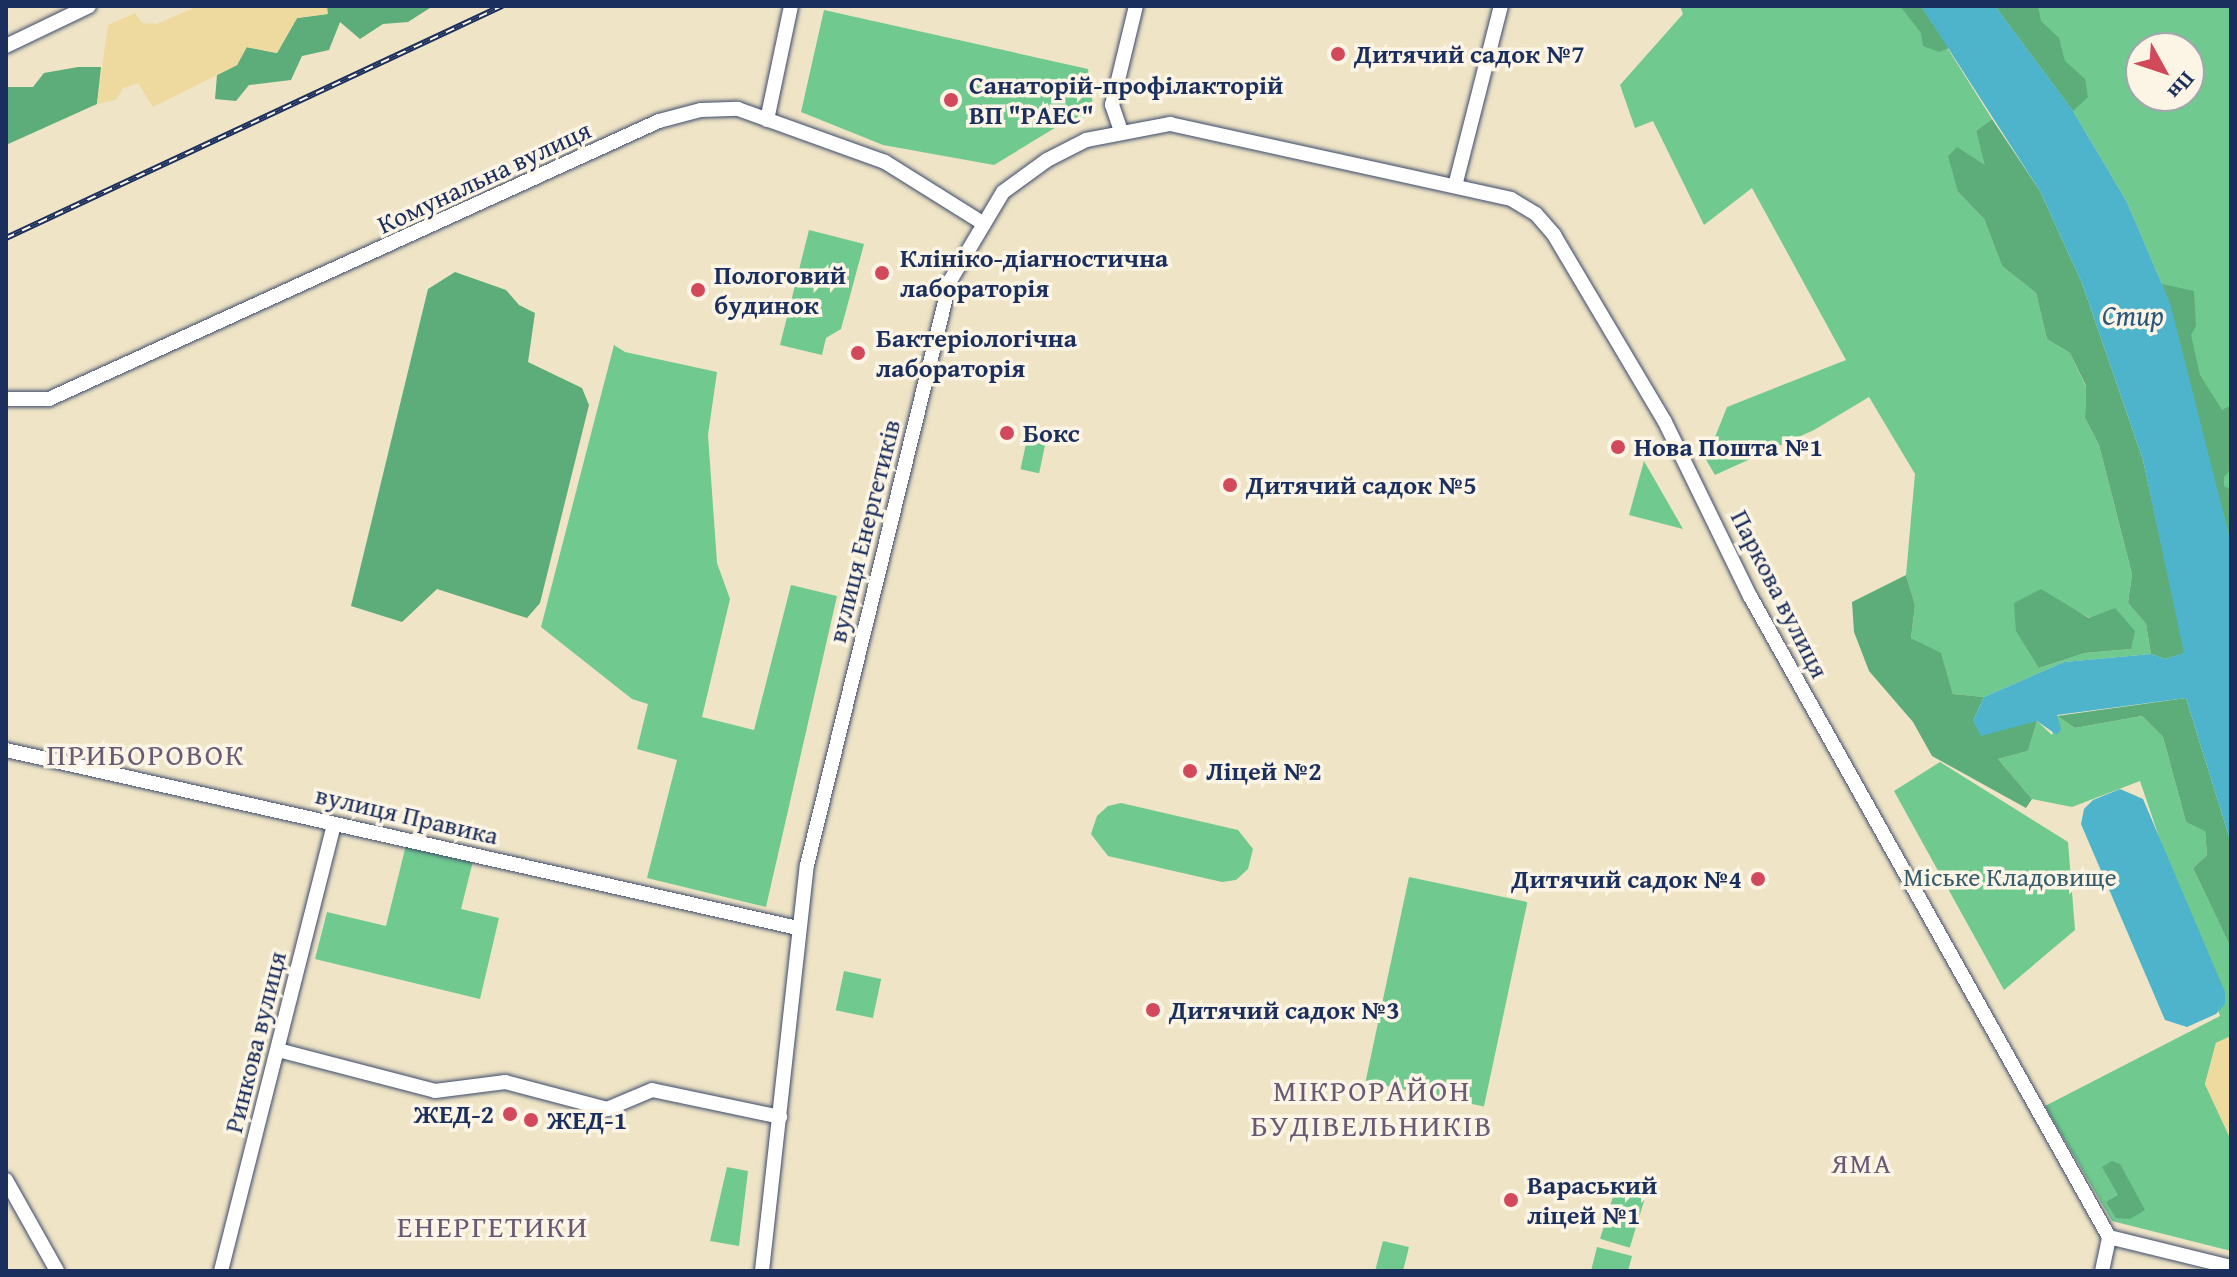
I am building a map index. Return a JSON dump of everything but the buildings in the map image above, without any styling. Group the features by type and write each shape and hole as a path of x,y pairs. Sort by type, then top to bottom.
{"street":[{"path":"6,46 89,6"},
{"path":"767,120 791,6"},
{"path":"1121,131 1112,105 1136,6"},
{"path":"1455,186 1501,6"},
{"name":"Комунальна вулиця","path":"6,399 49,399 659,121 701,110 730,109 885,162 981,222"},
{"name":"вулиця Енергетиків","path":"762,1271 807,865 950,281 981,222 1003,192 1047,160 1086,140 1170,124 1210,129 1455,186"},
{"name":"Паркова вулиця","path":"1455,186 1511,199 1536,214 1568,253 1665,422 1828,739 2109,1237"},
{"name":"вулиця Правика","path":"6,750 798,928"},
{"name":"Ринкова вулиця","path":"221,1271 334,824"},
{"path":"278,1050 435,1091 505,1082 607,1109 652,1090 780,1117"},
{"path":"6,1180 57,1271"},
{"path":"2102,1271 2109,1237 2231,1267"}],"green space":[{"path":"327,6 433,6 408,22 383,24 360,39 340,22 329,50 302,56 291,80 249,85 236,101 215,99 217,75 237,65 246,47 277,53 297,18 327,14"},
{"path":"1680,6 1921,6 1992,119 1976,131 1986,165 1958,192 1984,219 2002,266 2036,293 2047,339 2070,353 2086,387 2085,418 2099,445 2132,574 2128,603 2146,624 2151,654 2064,662 1984,697 1953,694 1941,654 1911,638 1915,605 1906,575 1915,474 1869,397 1814,430 1715,475 1698,446 1715,437 1727,407 1846,360 1752,188 1704,225 1653,121 1635,128 1620,85 1683,14","holes":["2066,605 2090,618 2131,649 2085,653 2039,668"]},
{"path":"1900,6 1921,6 1949,48 1939,52 1923,46 1921,33"},
{"path":"1995,6 2231,6 2231,543 2170,303 2127,202 2073,111"},
{"path":"1995,6 2038,6 2041,21 2059,38 2065,61 2085,79 2088,97 2073,111"},
{"name":"Санаторій-профілакторій ВП \"РАЕС\"","path":"824,10 1088,69 1094,114 1058,126 994,165 883,145 801,112"},
{"path":"78,67 101,67 97,104 6,145 6,87 33,87 44,73"},
{"path":"1992,119 2040,191 2082,283 2143,460 2185,653 2165,659 2151,654 2146,624 2128,603 2132,574 2099,445 2085,418 2086,386 2070,353 2047,339 2036,293 2002,266 1984,219 1958,192 1948,156 1957,147 1985,165 1976,131"},
{"path":"809,230 864,244 841,329 826,338 822,355 780,345"},
{"path":"455,272 506,290 519,305 535,313 528,362 582,388 589,405 540,603 527,618 437,589 402,622 351,606 428,289"},
{"path":"2162,284 2194,291 2196,326 2191,335 2200,375 2222,410 2231,405 2231,469 2224,477 2224,486 2231,490 2231,543"},
{"path":"614,345 625,352 717,372 708,435 717,563 730,599 702,717 754,730 791,585 837,596 766,907 647,878 677,760 637,749 648,704 632,699 541,627"},
{"path":"1028,434 1047,438 1039,473 1021,469"},
{"path":"1644,461 1683,529 1629,515"},
{"path":"1906,575 1915,605 1911,638 1941,653 1953,694 1984,697 1973,721 2037,721 2028,751 1998,759 2032,799 2026,808 1932,756 1913,722 1869,671 1854,632 1852,602"},
{"path":"2041,589 2089,618 2115,608 2135,631 2131,649 2085,653 2039,668 2016,631 2014,603"},
{"path":"2186,698 2231,843 2231,948 2193,868 2207,855 2205,831 2186,822 2163,737 2142,716 2075,728 2057,716"},
{"path":"2057,716 2075,728 2142,716 2163,737 2186,822 2205,830 2207,855 2193,868 2231,948 2231,1036 2216,1043 2205,1084 2231,1140 2231,1251 2112,1221 2045,1106 2220,1016 2140,781 2072,807 2032,799 1998,759 2028,751 2037,721 2052,735"},
{"name":"Міське Кладовище","path":"1940,762 2068,842 2075,930 2004,990 1894,791"},
{"path":"1121,803 1238,830 1253,849 1248,869 1236,880 1222,882 1108,856 1091,834 1097,816 1108,806"},
{"path":"406,845 473,861 461,909 499,918 480,999 315,959 327,912 386,926"},
{"path":"1409,877 1527,902 1484,1107 1366,1081"},
{"path":"844,971 881,979 873,1018 836,1010"},
{"path":"2112,1161 2120,1164 2145,1210 2130,1219 2116,1218 2106,1202 2118,1195 2102,1167"},
{"path":"727,1167 748,1171 739,1246 710,1241"},
{"path":"1615,1190 1645,1199 1630,1248 1600,1239"},
{"path":"1383,1241 1409,1247 1403,1271 1375,1271"},
{"path":"1597,1247 1632,1256 1628,1271 1591,1271"}],"sand":[{"path":"198,6 327,6 328,14 297,18 277,53 247,47 237,65 153,107 138,83 123,88 116,100 97,104 108,25 135,13 142,23 157,24"},
{"path":"2231,1036 2231,1140 2205,1084 2216,1043"}],"water":[{"name":"Стир","path":"1921,6 1995,6 2073,111 2127,202 2170,303 2231,543 2231,843 2186,698 2057,715 2061,729 2057,735 2037,721 1981,736 1973,721 1984,697 2064,662 2151,654 2165,659 2184,653 2143,460 2082,283 2040,191"},
{"path":"2120,789 2143,799 2225,992 2225,1004 2216,1014 2187,1027 2165,1020 2081,824 2084,809 2093,800"}],"railway":[{"path":"6,238 502,6"}],"place":[{"name":"Дитячий садок №7","path":"1338,54"},
{"name":"Санаторій-профілакторій ВП \"РАЕС\"","path":"951,100"},
{"name":"Клініко-діагностична лабораторія","path":"882,273"},
{"name":"Пологовий будинок","path":"698,290"},
{"name":"Бактеріологічна лабораторія","path":"858,353"},
{"name":"Бокс","path":"1007,433"},
{"name":"Нова Пошта №1","path":"1618,447"},
{"name":"Дитячий садок №5","path":"1230,485"},
{"name":"Ліцей №2","path":"1190,771"},
{"name":"Дитячий садок №4","path":"1758,879"},
{"name":"Дитячий садок №3","path":"1153,1010"},
{"name":"ЖЕД-2","path":"510,1114"},
{"name":"ЖЕД-1","path":"531,1120"},
{"name":"Вараський ліцей №1","path":"1511,1200"}],"district":[{"name":"ПРИБОРОВОК","path":"146,754"},
{"name":"МІКРОРАЙОН БУДІВЕЛЬНИКІВ","path":"1372,1107"},
{"name":"ЯМА","path":"1862,1163"},
{"name":"ЕНЕРГЕТИКИ","path":"493,1226"}]}
